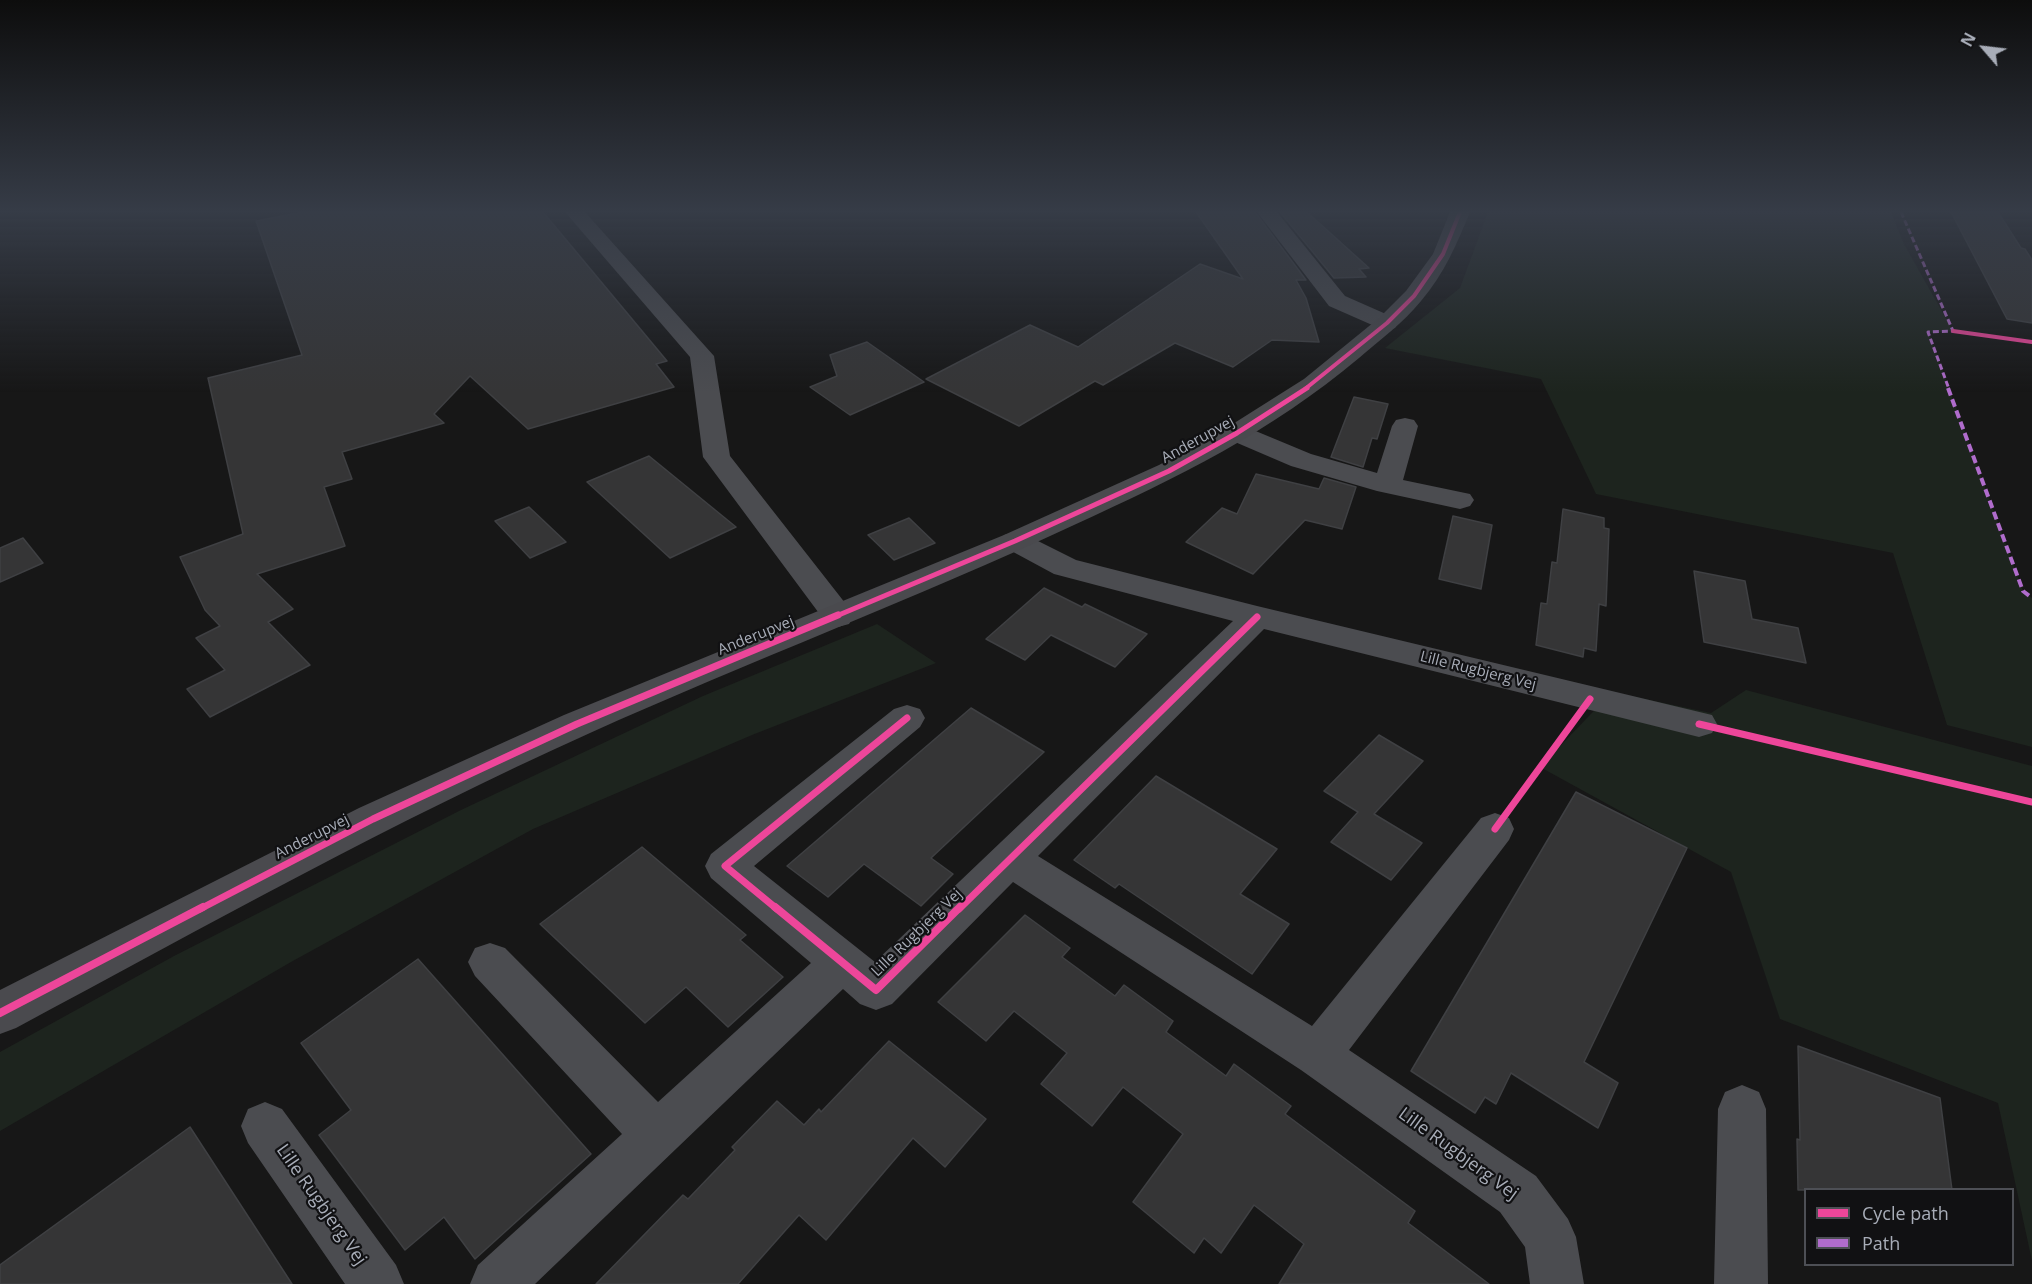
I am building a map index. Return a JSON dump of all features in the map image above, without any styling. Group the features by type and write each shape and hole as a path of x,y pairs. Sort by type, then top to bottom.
{"street":[{"path":"628,272 702,356 717,457 838,616"},
{"path":"1314,272 1337,301 1387,323"},
{"name":"Anderupvej","path":"0,1013 373,819 577,724 1015,541 1169,471 1237,432 1320,379 1387,323 1414,296 1431,272"},
{"path":"1388,485 1405,426"},
{"name":"Anderupvej","path":"1237,432 1301,460 1388,485 1460,500"},
{"name":"Lille Rugbjerg Vej","path":"1015,541 1065,567 1257,617 1699,724"},
{"name":"Lille Rugbjerg Vej","path":"907,718 725,866 876,990 1257,617"},
{"path":"1317,1055 1495,829"},
{"name":"Lille Rugbjerg Vej","path":"1010,859 1317,1055 1518,1194 1550,1237 1557,1284"},
{"path":"490,962 656,1136"},
{"path":"497,1284 842,962"},
{"path":"1741,1284 1742,1109"},
{"name":"Lille Rugbjerg Vej","path":"265,1126 377,1284"}],"shaded area":[{"path":"1466,272 1920,272 1953,331 1929,333 2023,591 2032,598 2032,747 1947,725 1893,553 1596,494 1541,379 1385,348 1460,288"},
{"path":"877,624 936,663 752,735 533,829 291,962 0,1131 0,1052 174,956 461,810 703,696"},
{"path":"1746,690 2032,766 2032,1261 1998,1103 1780,1019 1731,872 1540,767 1612,692 1711,713"}],"building":[{"path":"273,272 593,272 667,361 656,364 674,387 528,429 470,376 434,414 444,423 342,452 352,479 324,487 345,546 257,574 293,609 268,622 310,665 210,717 187,689 225,670 196,638 220,626 205,610 180,557 243,534 208,378 302,355"},
{"path":"1188,272 1223,272 1243,279 1238,272 1300,272 1306,280 1296,280 1306,298 1319,342 1272,340 1233,367 1175,343 1103,385 1095,381 1019,426 926,379 1030,325 1078,347"},
{"path":"1329,272 1362,272 1366,277 1334,278"},
{"path":"1982,272 2032,272 2032,323 2007,319"},
{"path":"867,342 924,382 850,415 810,387 837,376 830,355"},
{"path":"1354,397 1388,404 1377,439 1372,438 1363,467 1331,457"},
{"path":"649,456 736,527 670,558 587,482"},
{"path":"1256,474 1319,489 1324,478 1356,487 1342,529 1305,520 1253,574 1186,542 1222,508 1237,514"},
{"path":"529,507 566,542 530,558 495,521"},
{"path":"1563,509 1604,518 1604,528 1609,529 1606,606 1599,604 1596,651 1584,648 1583,657 1536,645 1541,603 1547,604 1552,562 1557,563"},
{"path":"1453,516 1492,525 1481,589 1439,579"},
{"path":"909,518 935,543 894,560 868,535"},
{"path":"23,538 43,563 0,582 0,548"},
{"path":"1694,571 1745,581 1752,619 1798,628 1806,663 1704,642"},
{"path":"1044,588 1082,607 1085,604 1147,634 1115,667 1051,635 1025,660 986,639"},
{"path":"971,708 1044,752 931,858 953,874 921,906 864,864 828,897 787,866"},
{"path":"1379,735 1423,761 1374,814 1422,843 1391,880 1331,842 1358,812 1324,791"},
{"path":"1156,776 1277,849 1240,894 1289,924 1252,974 1119,884 1115,888 1074,860"},
{"path":"1576,792 1687,848 1584,1062 1618,1083 1598,1128 1511,1073 1496,1104 1485,1097 1475,1113 1411,1071"},
{"path":"642,847 746,935 740,940 783,977 728,1027 686,987 645,1023 540,924"},
{"path":"1025,915 1070,948 1062,957 1115,996 1124,985 1173,1021 1166,1032 1226,1076 1234,1064 1291,1106 1285,1114 1415,1211 1408,1223 1489,1284 1279,1284 1304,1244 1254,1205 1221,1253 1204,1238 1194,1253 1133,1202 1183,1134 1123,1087 1092,1126 1041,1084 1067,1053 1014,1011 986,1041 938,1002"},
{"path":"418,959 591,1154 475,1259 444,1217 405,1250 319,1135 351,1110 301,1043"},
{"path":"889,1041 986,1119 945,1167 913,1138 826,1240 799,1215 738,1284 596,1284 683,1195 688,1199 735,1150 732,1147 777,1101 804,1125 819,1109 821,1112"},
{"path":"1798,1046 1940,1098 1952,1188 1804,1188 1804,1190 1798,1190 1797,1139 1800,1140"},
{"path":"190,1127 292,1284 0,1284 0,1265"}],"marked path":[{"path":"1927,272 1953,331 1928,332 2023,591 2032,598"}],"cycle path":[{"path":"0,1013 373,819 577,724 1015,541 1169,471 1237,433 1313,384 1387,323 1414,296 1431,272"},
{"path":"1953,331 2032,342"},
{"path":"907,718 725,866 876,990 1257,617"},
{"path":"1495,829 1590,699"},
{"path":"1699,724 2032,802"}]}
